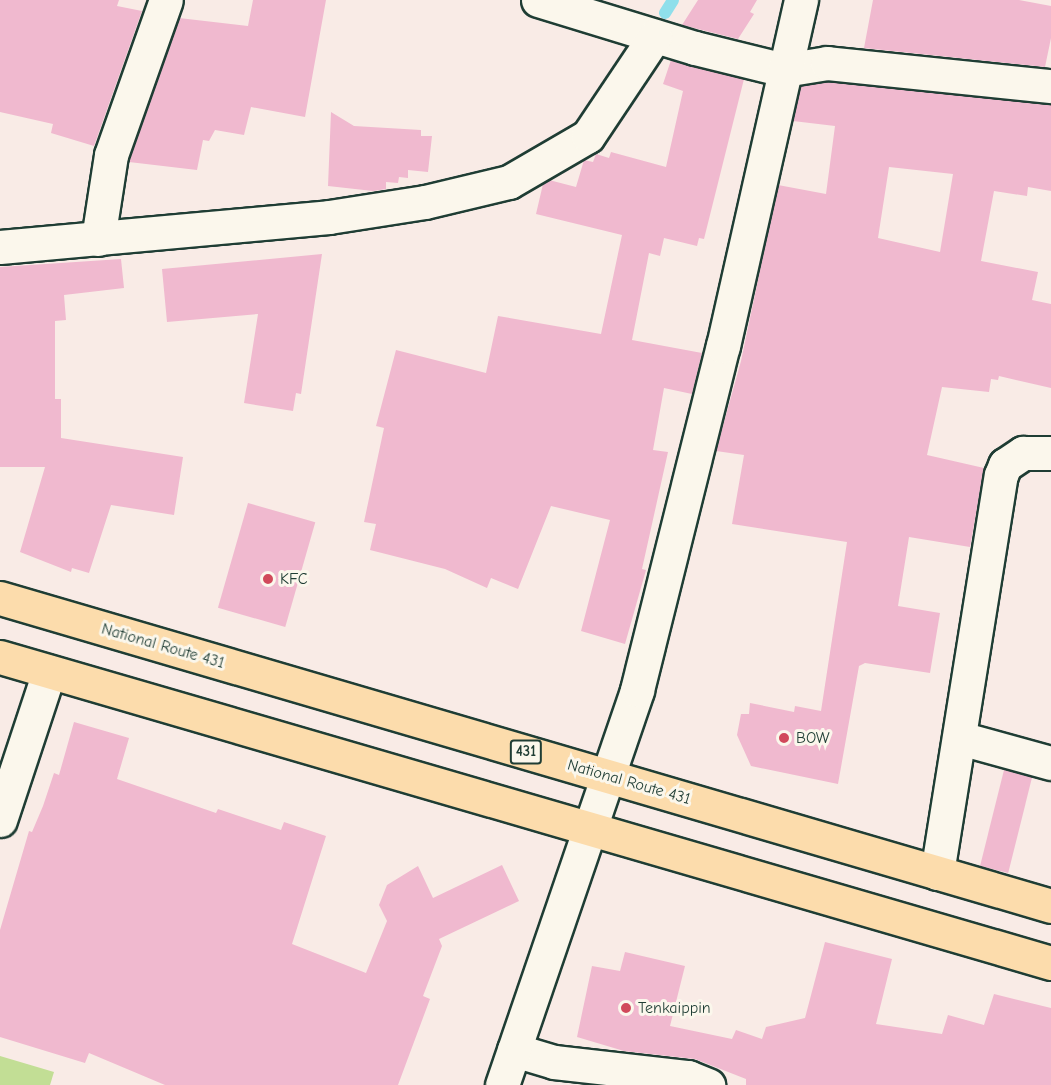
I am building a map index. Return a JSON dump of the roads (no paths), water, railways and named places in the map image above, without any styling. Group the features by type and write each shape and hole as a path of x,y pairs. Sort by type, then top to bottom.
{"highway":[{"name":"National Route 431","path":"0,598 1051,906"},
{"path":"0,657 1051,963"}],"street":[{"path":"98,239 111,154 166,0"},
{"path":"538,0 655,36 784,70 827,63 1051,86"},
{"path":"502,1085 637,690 717,369 801,0"},
{"path":"0,248 329,217 425,202 509,182 588,136 655,36"},
{"path":"937,873 1001,475 1005,465 1023,453 1051,453"},
{"path":"0,820 50,672"},
{"path":"960,738 1051,763"},
{"path":"514,1050 554,1062 688,1077 708,1085"}],"waterway":[{"path":"665,13 673,0"}],"place":[{"name":"KFC","path":"268,579"},
{"name":"BOW","path":"784,738"},
{"name":"Tenkaippin","path":"626,1008"}]}
